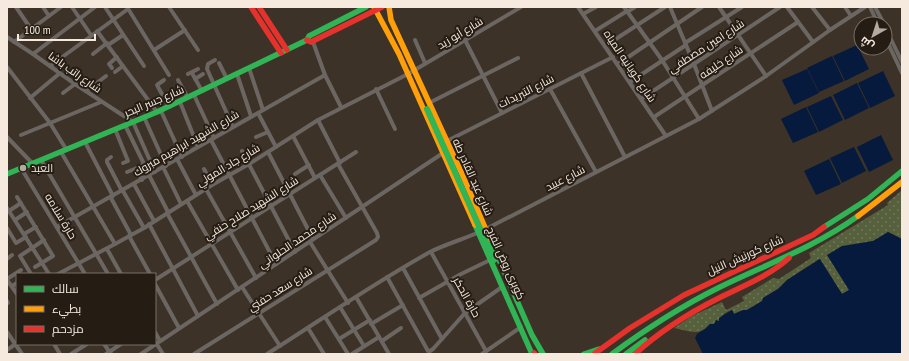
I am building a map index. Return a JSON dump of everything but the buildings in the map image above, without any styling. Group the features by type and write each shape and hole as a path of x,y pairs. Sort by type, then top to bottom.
{"main road":[{"path":"251,7 281,53"},
{"path":"259,7 287,50"},
{"name":"شارع جسر البحر","path":"310,41 307,38 309,36 366,7"},
{"name":"شارع جسر البحر","path":"7,174 169,107 287,50 310,41 375,8 382,7"},
{"name":"شارع عبد القادر طه","path":"375,8 447,141 532,335 543,354"},
{"path":"380,17 389,10"},
{"name":"شارع عبد القادر طه","path":"389,10 391,20 411,72 418,95 490,260 533,353"},
{"name":"كوبرى روض الفرج","path":"418,95 428,106 533,353"},
{"name":"شارع كورنيش النيل","path":"594,354 636,324 684,294 813,235 868,199 902,171"},
{"name":"شارع كورنيش النيل","path":"612,354 661,319 689,302 793,254 845,225 877,203 902,182"},
{"name":"كوبرى روض الفرج","path":"496,253 498,264 531,340 533,353"},
{"path":"626,354 646,339 661,332 696,310 772,271 793,254"},
{"path":"635,354 661,332"},
{"path":"584,354 601,348"}],"street":[{"path":"16,7 30,29"},
{"path":"43,7 49,16"},
{"path":"14,42 61,7"},
{"path":"72,7 91,35"},
{"path":"33,54 95,7"},
{"path":"105,7 144,66"},
{"path":"170,7 198,50"},
{"name":"شارع أبو زيد","path":"411,72 521,7"},
{"name":"شارع كوبانيه المياه","path":"578,7 666,136"},
{"path":"583,14 596,7"},
{"path":"595,31 626,10 635,7"},
{"path":"606,46 665,7"},
{"path":"670,7 712,111"},
{"path":"618,64 702,7"},
{"path":"719,7 766,76"},
{"path":"630,82 742,7"},
{"name":"شارع امين مصطفي","path":"641,99 780,7"},
{"path":"786,7 813,42"},
{"path":"812,7 830,30"},
{"path":"845,7 851,16"},
{"name":"شارع عبيد","path":"268,354 340,307 431,252 457,240 478,233 699,119 766,76 865,7"},
{"path":"875,7 880,16"},
{"path":"50,66 127,8 169,76"},
{"path":"626,10 662,60 699,119"},
{"name":"شارع خليفه","path":"654,117 798,22"},
{"path":"154,50 185,30"},
{"path":"98,31 123,66 159,111 182,157"},
{"path":"93,54 123,35"},
{"name":"شارع راتب باشا","path":"7,37 74,84 133,122"},
{"path":"415,40 426,63"},
{"path":"465,40 502,113"},
{"path":"310,41 341,108"},
{"path":"893,43 902,62"},
{"path":"893,53 902,72"},
{"path":"112,68 110,63 117,57"},
{"name":"شارع التبريدات","path":"447,141 613,57"},
{"path":"428,106 518,58"},
{"path":"227,79 217,62 208,64 207,68 233,127"},
{"path":"115,72 123,66"},
{"path":"7,67 50,123 93,206 115,244"},
{"path":"249,68 263,110"},
{"path":"198,69 190,74 195,79 202,91"},
{"name":"شارع جاد المولي","path":"60,273 144,228 167,212 249,164 318,120 411,72"},
{"path":"30,98 60,73"},
{"path":"581,73 625,157"},
{"path":"195,79 203,74"},
{"path":"237,74 252,116"},
{"name":"شارع الشهيد ابراهيم مبروك","path":"57,227 325,75"},
{"path":"86,92 106,76"},
{"path":"164,80 157,85 169,107"},
{"path":"178,80 191,97 229,176 276,264"},
{"path":"63,93 74,84"},
{"path":"376,89 396,129"},
{"path":"550,89 596,172"},
{"path":"21,135 101,102"},
{"path":"180,102 198,147"},
{"path":"258,113 276,147"},
{"path":"144,117 181,204"},
{"path":"318,120 362,207"},
{"path":"133,122 155,172"},
{"path":"125,125 144,164 127,172"},
{"path":"115,129 128,161 123,163"},
{"path":"256,137 268,132"},
{"path":"293,136 315,178"},
{"path":"7,137 32,163"},
{"path":"85,142 149,273"},
{"path":"242,151 295,252"},
{"path":"268,152 312,240 328,270 348,302"},
{"name":"شارع الشهيد صلاح حنفي","path":"156,279 356,152"},
{"name":"شارع محمد الحلواني","path":"158,342 443,153"},
{"path":"111,158 107,160 107,162 144,228"},
{"path":"177,159 196,195"},
{"path":"41,160 107,273"},
{"path":"295,174 309,166"},
{"name":"حارة سلامه","path":"21,168 84,273"},
{"path":"137,168 142,180"},
{"path":"204,170 212,185"},
{"path":"149,175 167,212 217,304"},
{"path":"320,175 346,218"},
{"path":"134,184 154,221"},
{"path":"206,189 256,278"},
{"path":"17,197 53,255 52,258 35,267"},
{"path":"187,201 240,289 280,346"},
{"path":"21,203 8,210 48,273"},
{"name":"شارع سعد حفني","path":"194,354 376,240 378,237 377,234 362,207"},
{"path":"15,220 27,212"},
{"path":"149,224 198,316"},
{"path":"7,228 16,243 36,227"},
{"path":"30,273 20,257 44,240"},
{"path":"107,249 120,273"},
{"name":"حارة الحكر","path":"431,252 465,313 484,353"},
{"path":"7,259 12,255"},
{"path":"420,298 448,281 490,260"},
{"path":"403,268 442,339"},
{"path":"16,273 21,270"},
{"path":"10,286 7,279 16,273"},
{"path":"388,277 428,351 431,351 465,313 502,286"},
{"path":"156,286 180,328"},
{"path":"356,297 389,354"},
{"path":"339,339 403,305"},
{"path":"340,307 364,346"},
{"path":"325,317 348,354"},
{"path":"484,353 521,327"},
{"path":"308,328 324,354"},
{"path":"352,354 364,346 401,328"},
{"path":"7,332 16,344 7,350"},
{"path":"156,335 163,354"},
{"path":"17,345 22,354"},
{"path":"55,345 60,354"},
{"path":"71,354 84,345"},
{"path":"109,353 120,345"},
{"name":"شارع محمد الحلواني","path":"141,354 154,345"}],"green space":[{"path":"902,190 902,239 888,232 875,241 867,242 849,290 842,294 819,259 787,280 778,289 763,298 762,301 747,310 734,314 732,310 722,315 719,321 716,321 714,324 710,324 702,331 698,332 674,328 692,316 722,302 726,310 744,301 742,297 773,278 779,279 811,258 809,253 888,205 887,203"}],"water":[{"path":"853,47 853,56 862,56 869,69 845,81 833,56"},
{"path":"832,56 844,81 819,92 807,68"},
{"path":"807,69 819,93 794,105 782,80"},
{"path":"883,71 895,96 870,108 858,83"},
{"path":"857,83 869,108 845,120 833,95"},
{"path":"831,96 843,120 819,132 807,107"},
{"path":"806,107 818,132 793,143 781,119"},
{"path":"881,135 893,160 869,172 857,147"},
{"path":"854,147 866,171 842,183 830,158"},
{"path":"829,159 841,184 816,195 804,171"},
{"path":"888,232 902,239 902,354 703,354 695,338 697,334 710,324 714,324 716,320 719,321 719,318 732,310 734,314 747,310 762,301 763,298 778,289 787,280 820,259 842,294 849,290 827,255 842,246 873,241"}],"traffic: fast":[{"path":"7,174 157,112 307,40 309,36 366,7"},
{"path":"427,109 494,260"},
{"path":"824,227 868,199 902,171"},
{"path":"612,354 650,327 690,303 825,237 858,216"},
{"path":"475,225 532,354"},
{"path":"490,239 532,335 543,354"},
{"path":"626,354 645,340"},
{"path":"584,354 599,349"}],"traffic: slow":[{"path":"374,7 399,54 475,225"},
{"path":"389,7 391,20 462,174 490,239"},
{"path":"858,216 902,182"}],"traffic: jam":[{"path":"251,7 281,53"},
{"path":"259,7 287,50"},
{"path":"307,40 311,42 382,7"},
{"path":"594,354 630,328 684,295 813,235 824,227"},
{"path":"635,354 654,338 686,316 773,270 789,258"}],"place":[{"name":"العبد","path":"23,168"}]}
